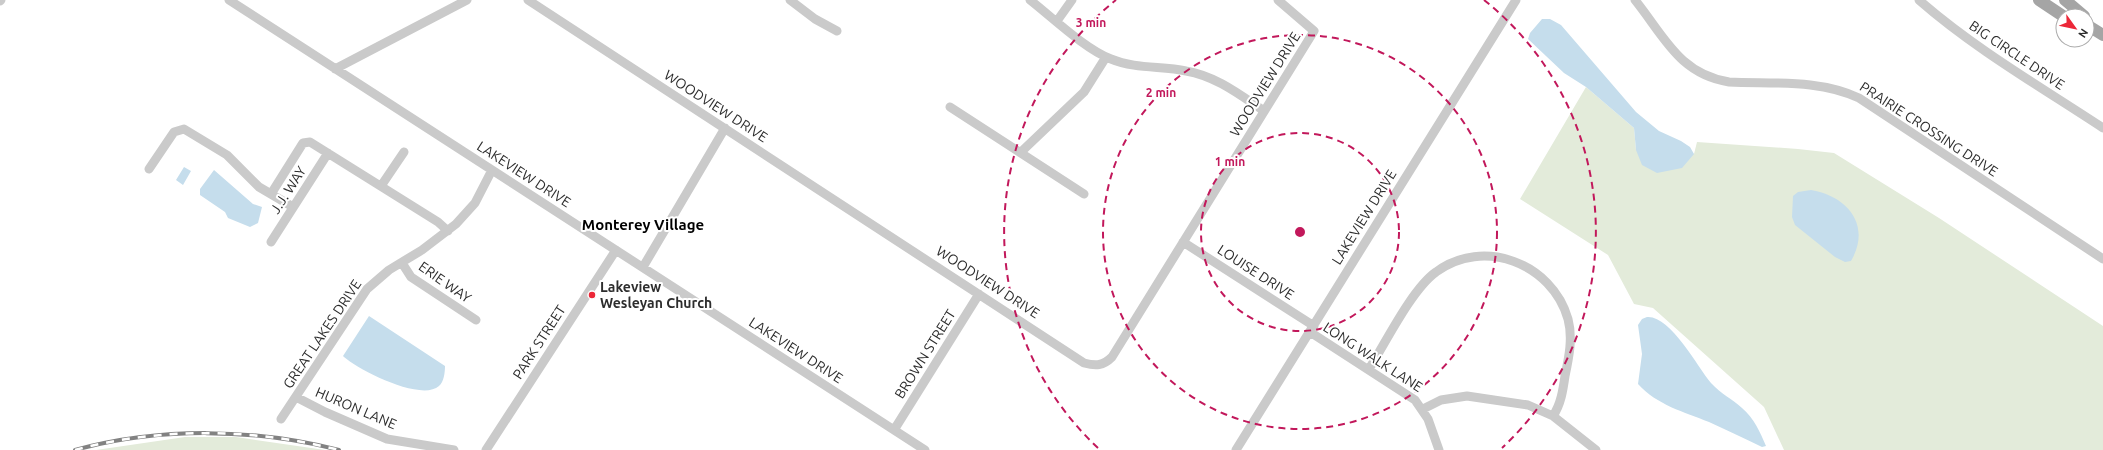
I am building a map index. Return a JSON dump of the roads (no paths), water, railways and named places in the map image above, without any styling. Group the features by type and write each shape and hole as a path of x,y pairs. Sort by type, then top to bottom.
{"main road":[{"path":"2039,0 2055,11"},
{"path":"2065,0 2073,8"},
{"path":"2095,29 2103,35"}],"street":[{"name":"LAKEVIEW DRIVE","path":"230,0 925,450"},
{"path":"336,69 467,0"},
{"name":"WOODVIEW DRIVE","path":"528,0 1084,363 1096,366 1101,365 1112,357 1314,31 1278,0"},
{"path":"790,0 815,19 837,31"},
{"path":"1030,0 1106,57 1133,65 1187,71 1215,79 1264,111"},
{"path":"1057,21 1072,0"},
{"name":"LAKEVIEW DRIVE","path":"1236,450 1516,0"},
{"name":"PRAIRIE CROSSING DRIVE","path":"1635,0 1679,58 1695,70 1711,78 1730,82 1816,85 1844,91 1859,98 2103,259"},
{"name":"BIG CIRCLE DRIVE","path":"1919,0 1940,19 1975,44 2103,128"},
{"path":"1021,152 1084,92 1106,57"},
{"path":"950,107 1084,194"},
{"path":"643,268 725,128"},
{"path":"149,169 174,132 184,129 227,156 251,180 293,207"},
{"name":"J.J. WAY","path":"271,194 303,143 306,141 328,153 271,242"},
{"path":"381,186 404,152"},
{"path":"328,153 438,222 448,231"},
{"name":"GREAT LAKES DRIVE","path":"281,419 367,289 389,270 422,250 448,231 466,214 475,202 492,170"},
{"name":"LOUISE DRIVE","path":"1183,242 1312,329"},
{"name":"PARK STREET","path":"486,450 616,250"},
{"path":"1369,369 1419,289 1436,272 1446,265 1468,257 1487,255 1507,258 1533,271 1547,283 1563,307 1567,318 1570,338 1568,362 1560,404 1553,416"},
{"name":"ERIE WAY","path":"402,263 407,273 420,284 476,320"},
{"name":"BROWN STREET","path":"894,430 979,294"},
{"name":"LONG WALK LANE","path":"1312,329 1406,393 1422,409 1436,437 1438,450"},
{"path":"1422,409 1441,400 1467,396 1528,405 1553,416 1596,450"},
{"name":"HURON LANE","path":"296,397 325,412 387,439 454,450"}],"water":[{"path":"1542,19 1550,19 1561,25 1636,112 1659,131 1681,141 1690,147 1694,154 1682,168 1657,173 1642,165 1636,150 1634,128 1586,87 1564,73 1528,39 1530,33"},
{"path":"184,167 191,171 183,185 176,180"},
{"path":"214,170 253,204 262,207 258,223 250,227 228,218 225,212 200,195 200,189"},
{"path":"1811,190 1824,193 1835,199 1845,206 1852,214 1857,224 1859,236 1857,248 1851,261 1845,262 1835,257 1795,225 1792,217 1793,196 1798,192"},
{"path":"369,316 445,366 441,384 430,390 419,390 405,387 376,376 352,363 343,356"},
{"path":"1647,317 1656,319 1665,324 1674,333 1711,383 1750,416 1759,430 1766,446 1762,447 1709,422 1662,403 1638,384 1642,354 1638,325 1642,319"}],"railway":[{"path":"75,450 107,442 140,437 207,433 273,437 339,450"}],"place":[{"name":"Lakeview Wesleyan Church","path":"592,295"}],"district":[{"name":"Monterey Village","path":"643,225"}]}
